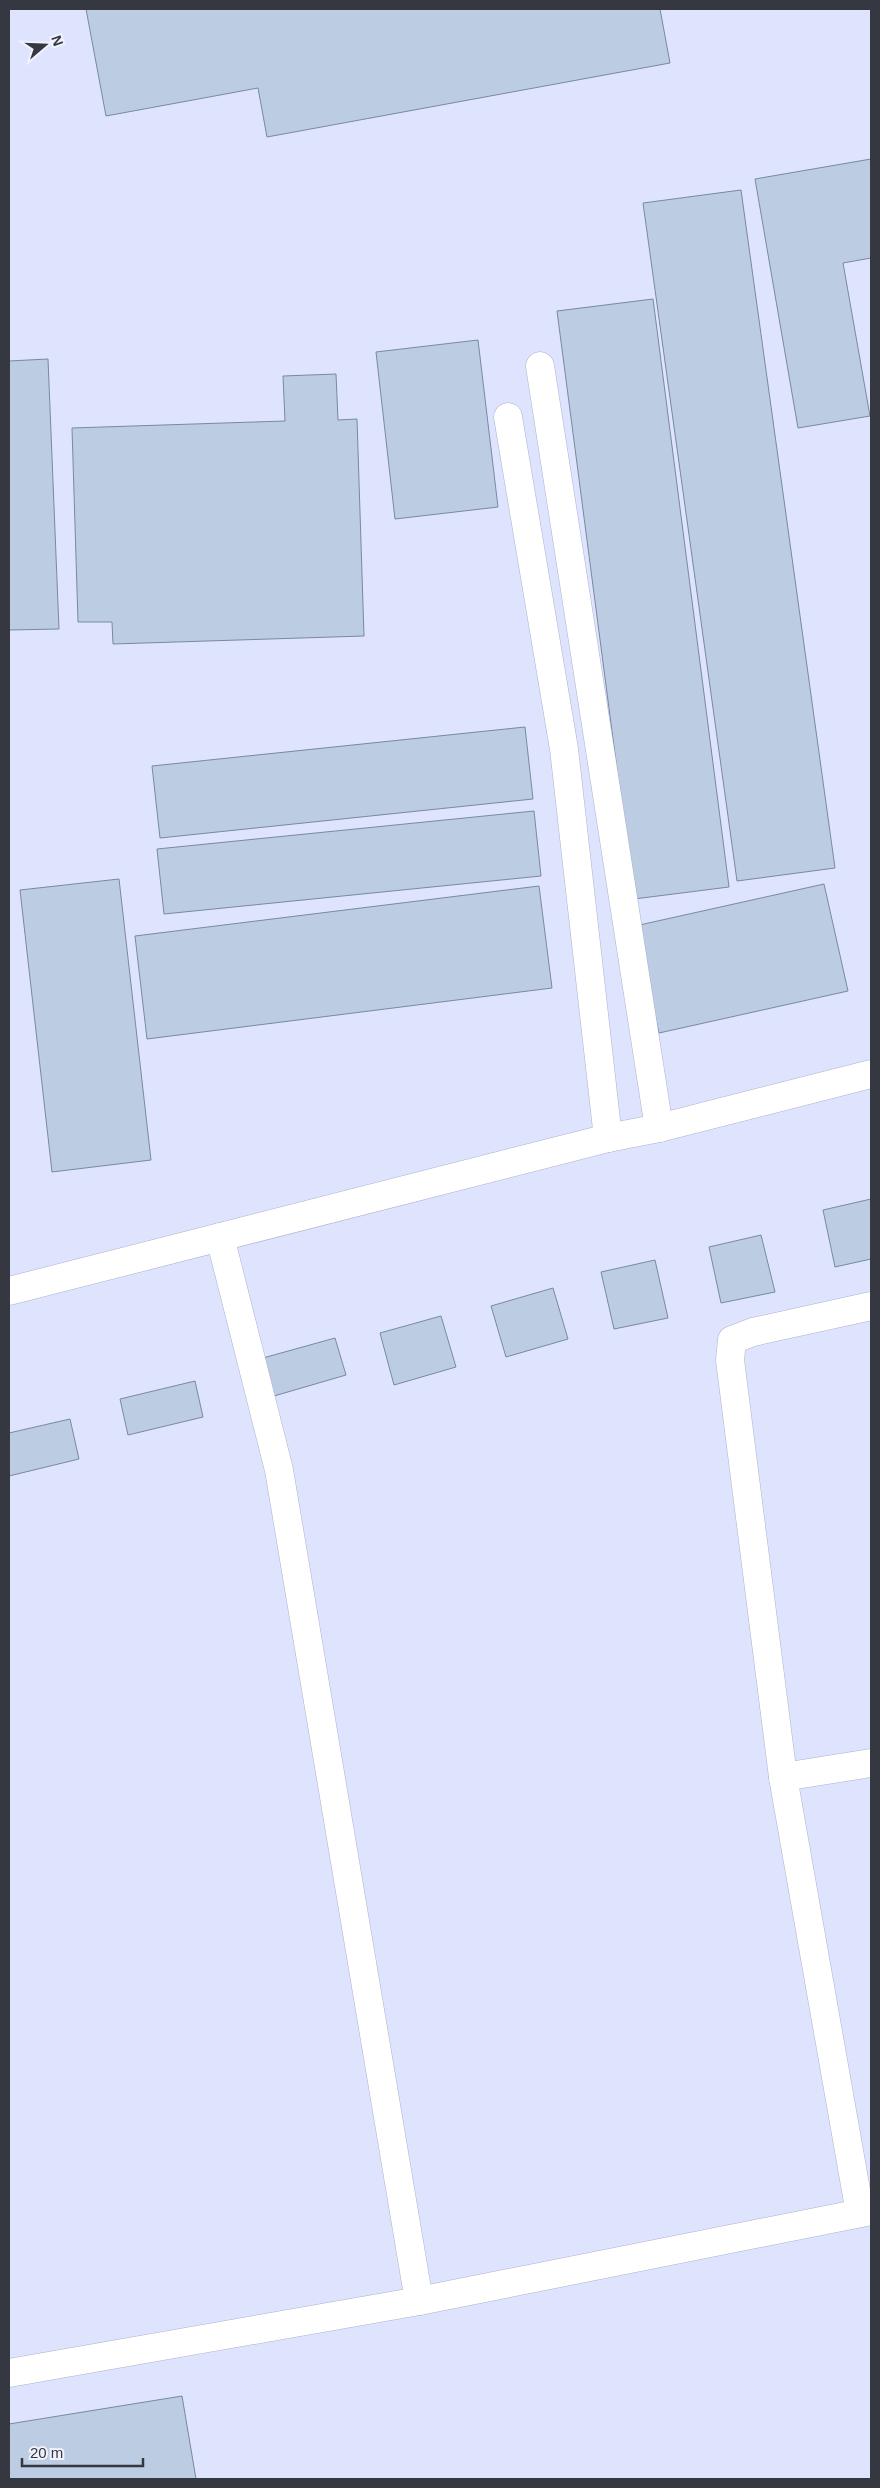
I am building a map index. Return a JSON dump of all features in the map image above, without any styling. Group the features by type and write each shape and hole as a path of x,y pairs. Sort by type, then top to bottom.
{"street":[{"path":"540,366 659,1128"},
{"path":"508,417 564,749 608,1138"},
{"path":"9,1291 608,1138 659,1128 871,1074"},
{"path":"220,1237 279,1470 420,2301"},
{"path":"9,2373 420,2301 866,2212 783,1777 730,1360 732,1340 753,1332 871,1306"},
{"path":"783,1777 871,1763"}],"building":[{"path":"86,9 660,9 670,63 267,137 258,88 106,116"},
{"path":"871,159 871,258 843,263 870,416 798,428 755,179"},
{"path":"741,190 835,868 737,881 643,203"},
{"path":"653,299 729,887 634,899 557,311"},
{"path":"478,340 498,507 395,519 376,352"},
{"path":"48,359 59,629 9,630 9,361"},
{"path":"336,374 338,420 357,419 364,636 113,644 112,622 78,622 72,428 285,421 283,376"},
{"path":"525,727 533,799 160,838 152,766"},
{"path":"534,811 541,876 164,914 157,849"},
{"path":"119,879 151,1160 52,1172 20,890"},
{"path":"824,884 848,991 659,1033 635,926"},
{"path":"539,886 552,988 147,1039 135,936"},
{"path":"871,1199 871,1259 835,1267 823,1210"},
{"path":"761,1235 775,1292 721,1303 709,1247"},
{"path":"655,1260 668,1318 614,1329 601,1272"},
{"path":"553,1288 568,1339 506,1357 491,1306"},
{"path":"441,1316 456,1367 394,1385 380,1333"},
{"path":"335,1338 346,1375 274,1396 263,1358"},
{"path":"195,1381 203,1417 128,1435 120,1399"},
{"path":"70,1419 79,1459 9,1476 9,1433"},
{"path":"182,2396 196,2479 9,2479 9,2424"}]}
